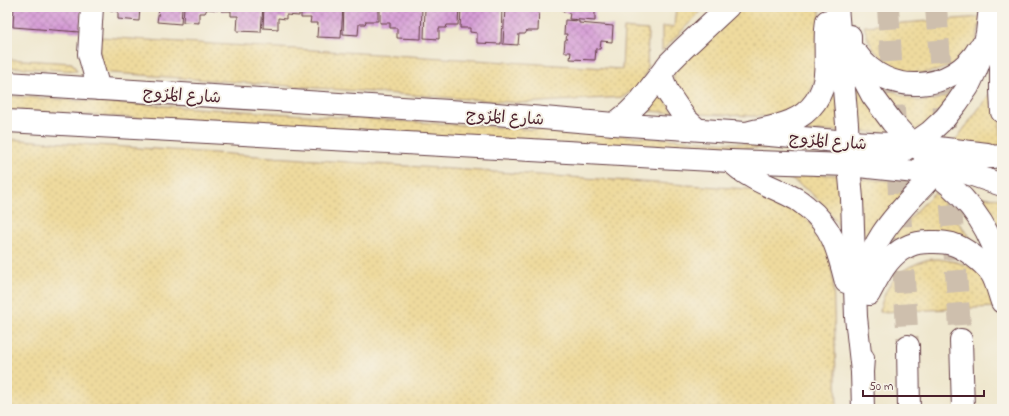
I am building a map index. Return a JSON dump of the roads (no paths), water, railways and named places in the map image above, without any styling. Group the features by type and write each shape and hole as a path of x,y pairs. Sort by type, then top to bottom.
{"main road":[{"path":"92,7 89,54 99,89"},
{"path":"614,124 641,100 669,63 728,7"},
{"path":"746,133 792,121 806,113 817,100 822,88 825,74 826,27 830,7"},
{"path":"838,7 852,198 856,317 862,372 863,409"},
{"path":"846,7 850,45 862,76 872,95 892,122 906,149 941,169 948,183 960,194 983,224 999,263 1002,282"},
{"path":"849,165 906,149 930,132 945,118 968,87 976,70 982,51 990,7"},
{"path":"995,7 1002,64 1002,112"},
{"path":"850,45 862,61 876,73 894,81 913,85 932,83 950,76 966,65 978,50 986,33"},
{"path":"661,75 668,93 685,118 696,129"},
{"name":"شارع المُرُوج","path":"7,83 696,129 848,142 906,149 1002,156"},
{"name":"شارع المُرُوج","path":"7,121 730,161 941,169 1002,185"},
{"path":"862,372 867,298 865,279 866,271 874,250 886,227 902,208 941,169 958,161 1002,156"},
{"path":"730,161 750,176 796,199 814,212 822,221 829,231 837,248 856,317"},
{"path":"867,298 888,261 902,249 918,243 935,242 952,244 981,262 992,274 1002,302"},
{"path":"961,340 963,409"},
{"path":"908,346 910,409"}],"tunnel":[{"path":"888,7 908,346"},
{"path":"936,7 961,340"}]}
